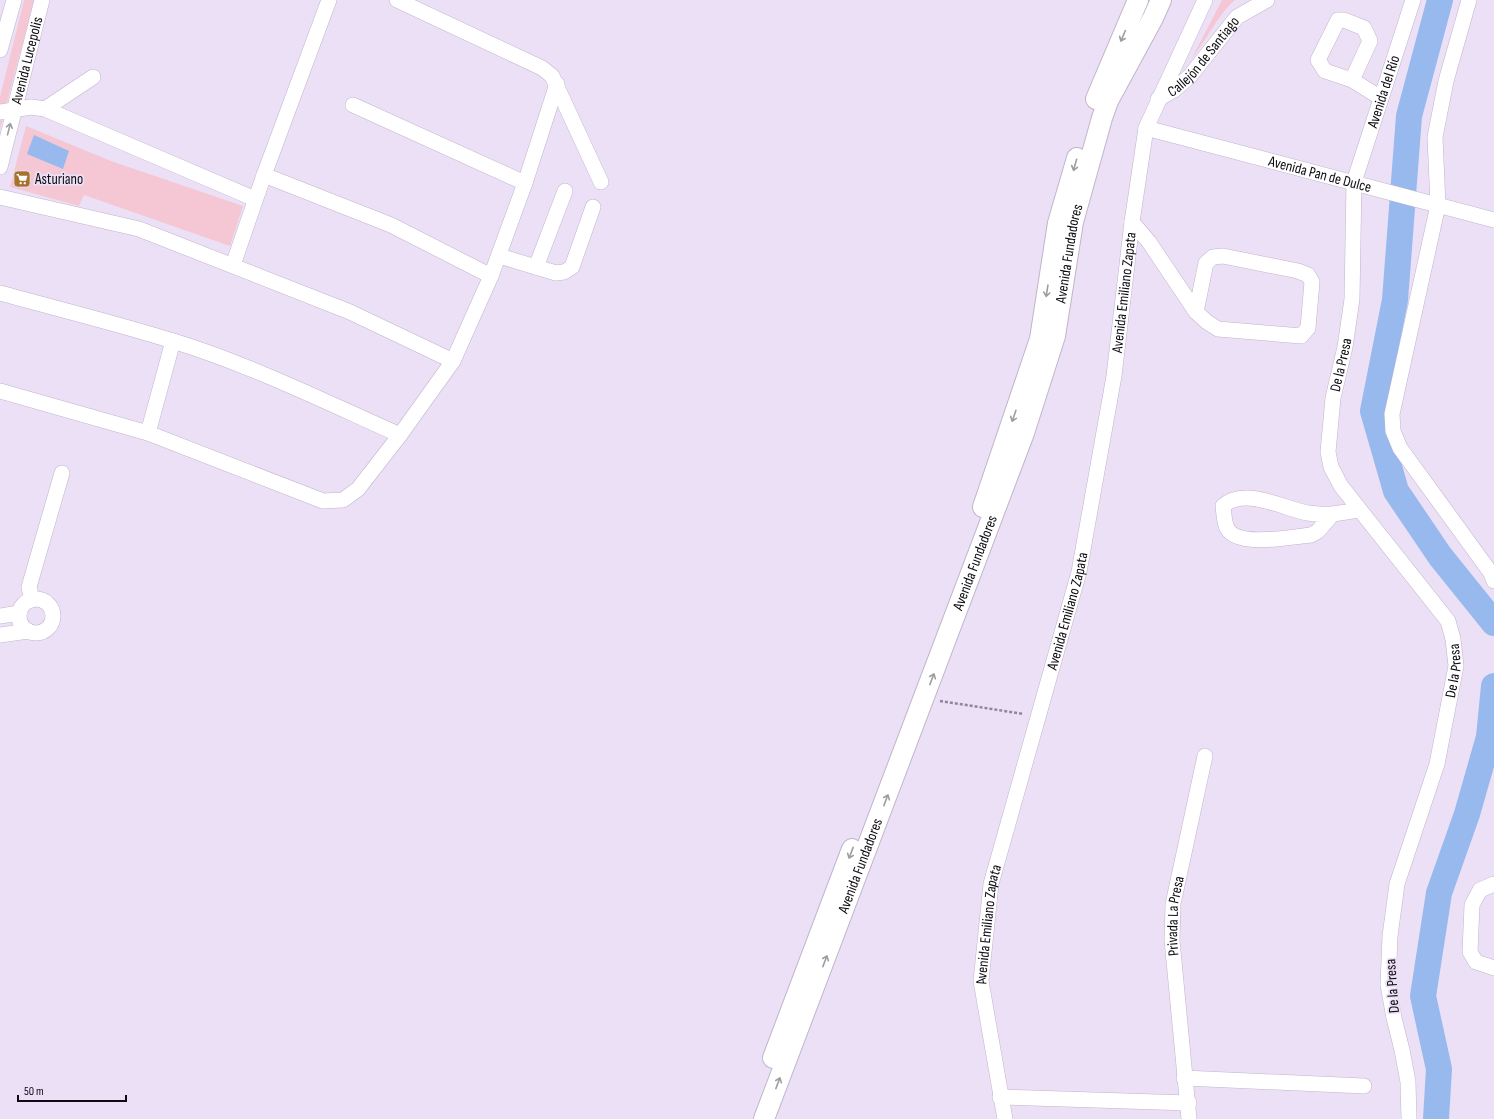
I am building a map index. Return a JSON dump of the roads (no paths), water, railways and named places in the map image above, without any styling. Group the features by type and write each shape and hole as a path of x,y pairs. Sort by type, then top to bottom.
{"main road":[{"name":"Avenida Fundadores","path":"749,1119 983,504 1040,339 1058,223 1090,114 1138,0"},
{"name":"Avenida Fundadores","path":"764,1119 1024,434 1055,336 1073,222 1108,101 1153,18 1161,0"}],"street":[{"name":"Avenida Lucepolis","path":"0,50 14,0"},
{"name":"Avenida Lucepolis","path":"0,167 7,111 42,0"},
{"path":"233,265 255,199 329,0"},
{"path":"397,0 542,68 552,76 557,84 600,182"},
{"name":"Avenida Emiliano Zapata","path":"1005,1119 981,981 991,884 1080,564 1114,376 1132,222 1146,128 1205,0"},
{"name":"Callejón de Santiago","path":"1158,100 1174,90 1190,76 1236,18 1267,0"},
{"name":"Avenida del Río","path":"1360,184 1381,98 1413,0"},
{"path":"1469,0 1446,81 1435,137 1438,205 1392,414 1393,431 1400,448 1491,573 1494,581"},
{"path":"45,110 93,77"},
{"path":"1352,80 1381,98"},
{"path":"0,391 148,433 323,501 343,500 358,489 400,436 453,362 499,256 525,183 557,84"},
{"path":"353,105 525,183"},
{"path":"7,111 31,107 45,110 255,199"},
{"name":"Avenida Pan de Dulce","path":"1146,128 1494,220"},
{"path":"264,175 391,225 491,276"},
{"name":"De la Presa","path":"1360,184 1352,299 1345,347 1333,398 1328,452 1331,467 1335,476 1448,621 1453,639 1456,666 1436,764 1397,884 1390,936 1388,985 1408,1082 1409,1119"},
{"path":"536,267 564,191"},
{"path":"0,197 139,229 350,312 453,362"},
{"path":"499,256 556,273 564,272 572,266 593,207"},
{"path":"1132,222 1149,242 1196,312 1218,329 1301,336 1308,328 1312,282 1308,275 1298,271 1223,256 1213,256 1206,263 1196,312"},
{"path":"0,293 173,341 335,405 400,436"},
{"path":"148,433 173,341"},
{"path":"32,600 29,587 62,473"},
{"path":"1331,516 1311,535 1247,540 1236,536 1227,528 1223,506 1229,500 1261,499 1306,513 1331,516 1360,510"},
{"path":"0,635 28,631 39,632 45,630 52,621 52,615 48,604 43,601 32,600 22,606 19,613 20,623 28,631"},
{"path":"0,616 19,613"},
{"name":"Privada La Presa","path":"1189,1119 1189,1103 1184,1078 1172,940 1173,904 1205,756"},
{"path":"1494,884 1480,890 1472,905 1470,952 1476,962 1494,968"},
{"path":"1184,1078 1364,1086"},
{"path":"1000,1097 1189,1103"}],"water":[{"path":"34,135 69,151 63,169 27,154"}],"waterway":[{"path":"1440,0 1409,116 1395,300 1373,411 1396,491 1440,556 1494,623"},
{"path":"1436,1119 1439,1069 1423,996 1439,893 1467,814 1489,737 1494,686"}],"place":[{"name":"Asturiano","path":"22,179"}]}
